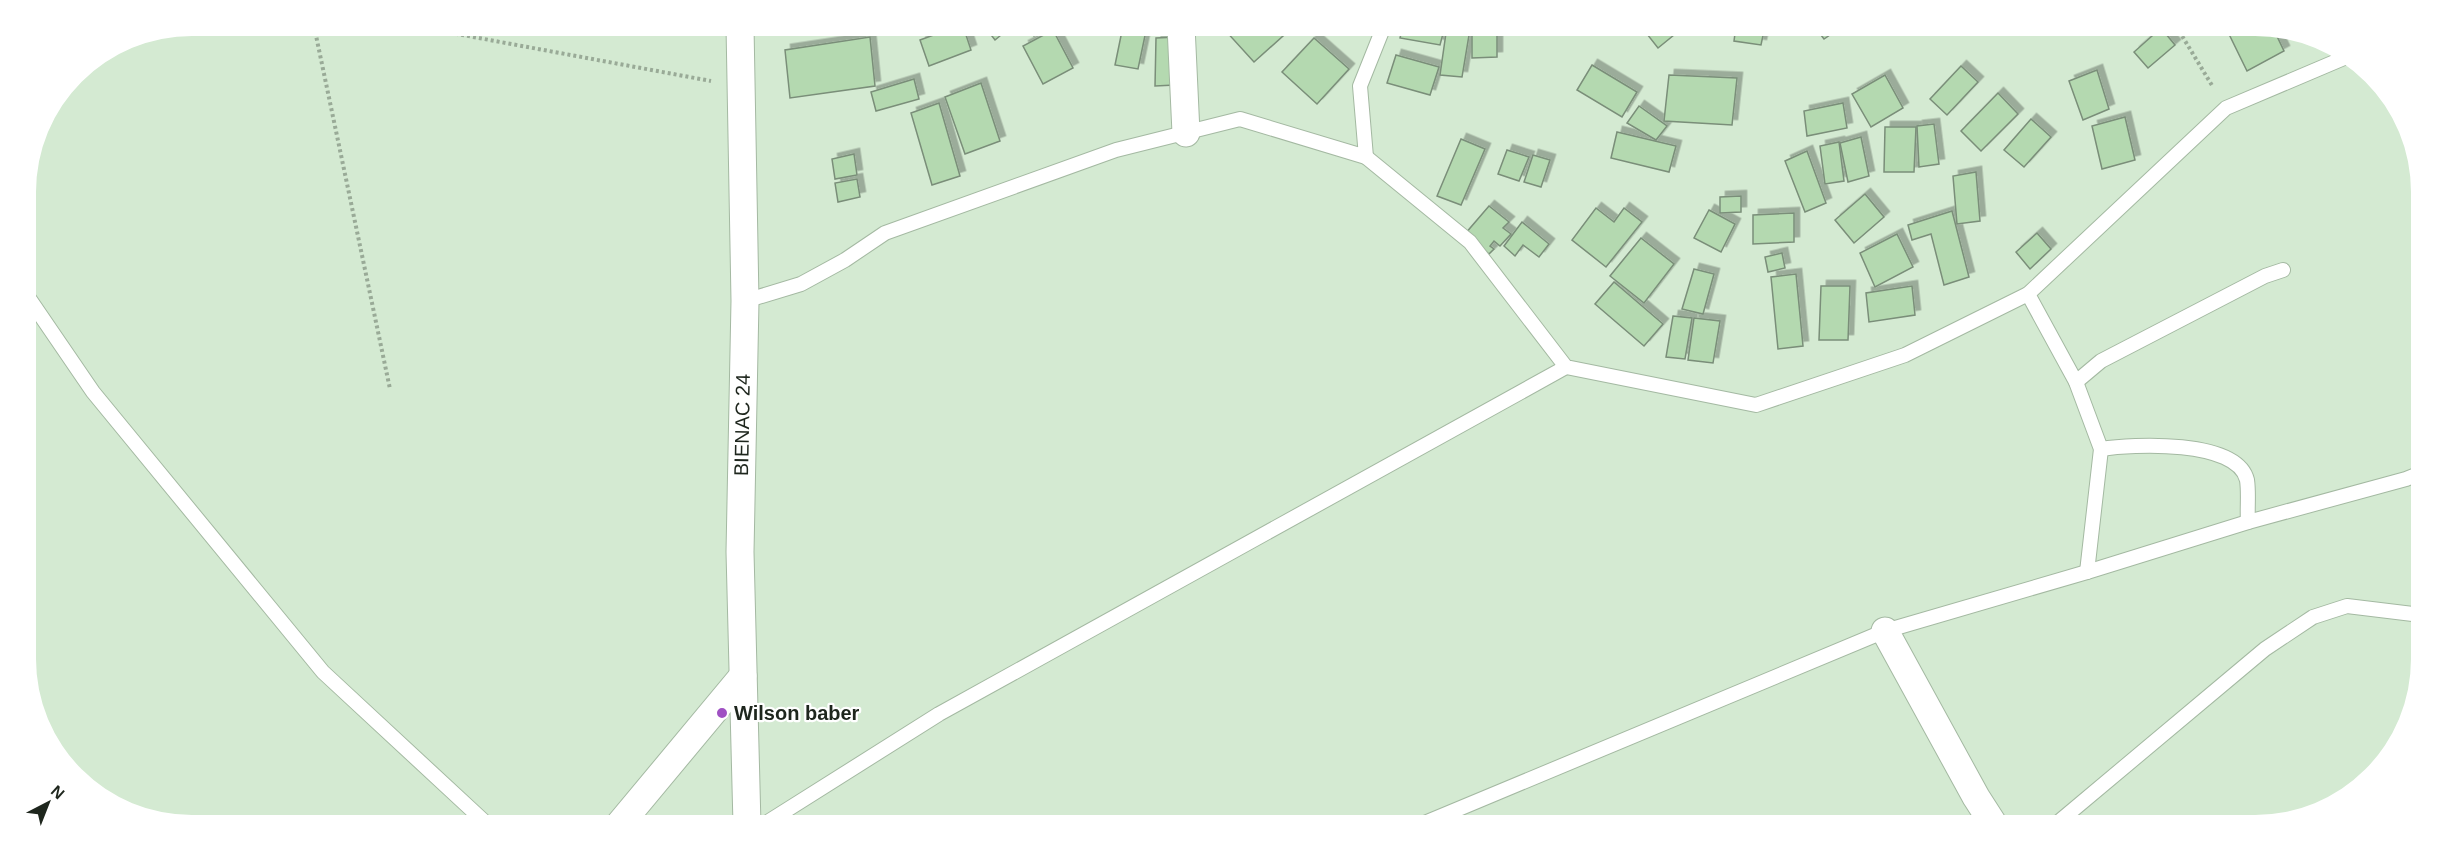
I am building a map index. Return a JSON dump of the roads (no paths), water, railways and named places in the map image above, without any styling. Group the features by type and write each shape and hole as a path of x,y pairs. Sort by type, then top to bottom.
{"street":[{"name":"BIENAC 24","path":"740,36 745,302 740,552 747,815"},
{"path":"1181,36 1186,133"},
{"path":"1885,631 1988,815"},
{"path":"627,815 743,676"}],"lane":[{"path":"1366,157 1360,86 1380,36"},
{"path":"780,815 939,714 1566,367 1756,405 1905,355 2028,294 2226,108 2338,60"},
{"path":"745,302 801,284 845,260 885,233 1116,150 1240,119 1366,157 1470,242 1566,367"},
{"path":"2076,382 2101,361 2265,276 2283,270"},
{"path":"2028,294 2076,382 2101,449 2087,572"},
{"path":"36,307 93,392 323,672 477,815"},
{"path":"2101,449 2128,444 2180,446 2222,455 2236,465 2247,478 2248,522"},
{"path":"1444,815 1885,631 2248,522 2411,477"},
{"path":"2067,815 2265,649 2313,617 2347,606 2411,614"}],"place":[{"name":"Wilson baber","path":"722,713"}]}
